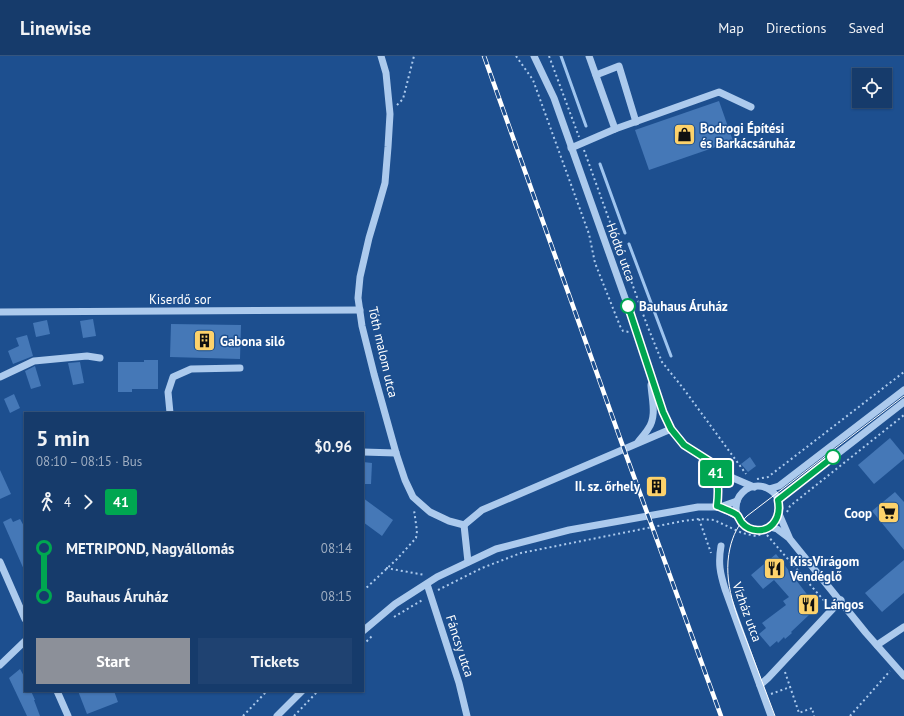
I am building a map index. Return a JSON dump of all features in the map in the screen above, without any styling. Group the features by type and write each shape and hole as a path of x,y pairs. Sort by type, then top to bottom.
{"street":[{"name":"Tóth malom utca","path":"381,56 386,73 390,114 388,147 385,183 369,238 360,277 358,298 362,326 396,453 405,480 413,497 430,512 449,521 464,525"},
{"name":"Hódtó utca","path":"534,56 554,98 636,329 663,412 671,429 684,445 734,478 754,486"},
{"path":"589,56 615,129"},
{"path":"596,75 618,66 636,122"},
{"path":"571,148 615,129 719,92 751,107"},
{"name":"Kiserdő sor","path":"0,312 360,310"},
{"path":"0,377 34,361 87,356 100,358"},
{"path":"170,412 168,392 173,377 192,369 240,368"},
{"path":"637,443 649,428 654,410 649,371"},
{"path":"769,489 778,486 904,390"},
{"path":"778,500 904,402"},
{"path":"468,562 464,525 482,510 671,429"},
{"path":"364,452 396,453"},
{"path":"714,464 718,480 718,507"},
{"path":"768,530 779,514 780,507 778,500 775,494 769,489 754,486 741,494 737,501 737,516 741,522 752,530 768,530 777,529 789,538 904,676"},
{"path":"364,630 395,604 437,577 496,549 569,530 698,507 718,507 737,501"},
{"path":"718,507 737,516"},
{"path":"779,514 789,538"},
{"name":"Vízház utca","path":"720,546 719,558 721,575 725,589 771,716"},
{"path":"0,562 24,617"},
{"name":"Fáncsy utca","path":"427,584 459,683 467,716"},
{"path":"760,685 840,600"},
{"path":"877,645 904,627"},
{"path":"0,665 24,642"},
{"path":"57,692 68,716"},
{"path":"277,716 301,692"}],"path":[{"path":"390,114 403,99 414,56"},
{"path":"516,56 533,80 589,234 595,263 620,326 623,331 627,332 636,329"},
{"path":"549,56 647,325 662,362 746,474"},
{"path":"756,479 768,477 904,372"},
{"path":"790,506 904,415"},
{"path":"364,590 397,559 416,538 417,531 413,497"},
{"path":"391,619 442,587 482,568 521,553 691,520 714,520 726,526"},
{"path":"768,530 832,610"},
{"path":"386,568 437,577"},
{"path":"364,644 374,634"},
{"path":"782,663 799,713 812,708 814,716"},
{"path":"850,716 895,665"},
{"path":"243,716 266,692"},
{"path":"294,716 317,692"}],"building":[{"name":"Bodrogi Építési és Barkácsáruház","path":"719,101 733,141 649,170 635,130"},
{"path":"93,319 96,336 83,338 80,321"},
{"path":"47,320 50,334 36,337 33,323"},
{"name":"Gabona siló","path":"171,324 241,325 240,359 170,357"},
{"path":"27,335 33,356 13,364 8,351 19,346 16,338"},
{"path":"144,360 158,360 158,389 132,389 132,392 118,392 118,362 144,362"},
{"path":"80,362 84,383 73,385 68,363"},
{"path":"35,366 41,386 31,389 25,371"},
{"path":"14,394 20,408 10,413 4,399"},
{"path":"890,438 904,455 904,459 874,484 858,465"},
{"path":"750,457 756,466 748,472 741,464"},
{"path":"364,462 372,463 371,484 364,484"},
{"path":"0,470 11,494 0,499"},
{"path":"895,492 904,502 904,550 872,511"},
{"path":"364,499 393,520 382,536 364,523"},
{"path":"11,518 13,522 20,519 24,526 24,570 3,522"},
{"path":"776,554 816,606 808,612 810,614 791,632 792,633 785,639 784,637 778,643 777,641 770,647 759,634 766,628 762,623 786,605 783,601 789,597 774,580 763,589 751,575"},
{"path":"904,560 904,593 882,612 865,593"},
{"path":"20,669 24,676 24,692 31,692 40,716 27,716 9,678"},
{"path":"78,692 114,692 118,702 87,714"}],"waterway":[{"path":"561,56 586,126"},
{"path":"600,164 625,233"},
{"path":"629,244 671,356"}],"tram line":[{"path":"775,716 740,623 729,586 728,561 734,535 738,527 747,516 904,396"}],"railway":[{"path":"484,56 721,716"}],"bus line":[{"name":"41","path":"628,306 663,412 671,429 684,445 714,464 719,492 717,506 737,516 746,527 752,530 766,529 770,527 779,514 780,507 778,500 833,457"}],"place":[{"name":"Bodrogi Építési és Barkácsáruház","path":"684,135"},
{"name":"Bauhaus Áruház","path":"628,306"},
{"name":"Gabona siló","path":"205,341"},
{"name":"II. sz. őrhely","path":"656,486"},
{"name":"Coop","path":"888,513"},
{"name":"KissVirágom Vendéglő","path":"775,568"},
{"name":"Lángos","path":"808,604"}]}
